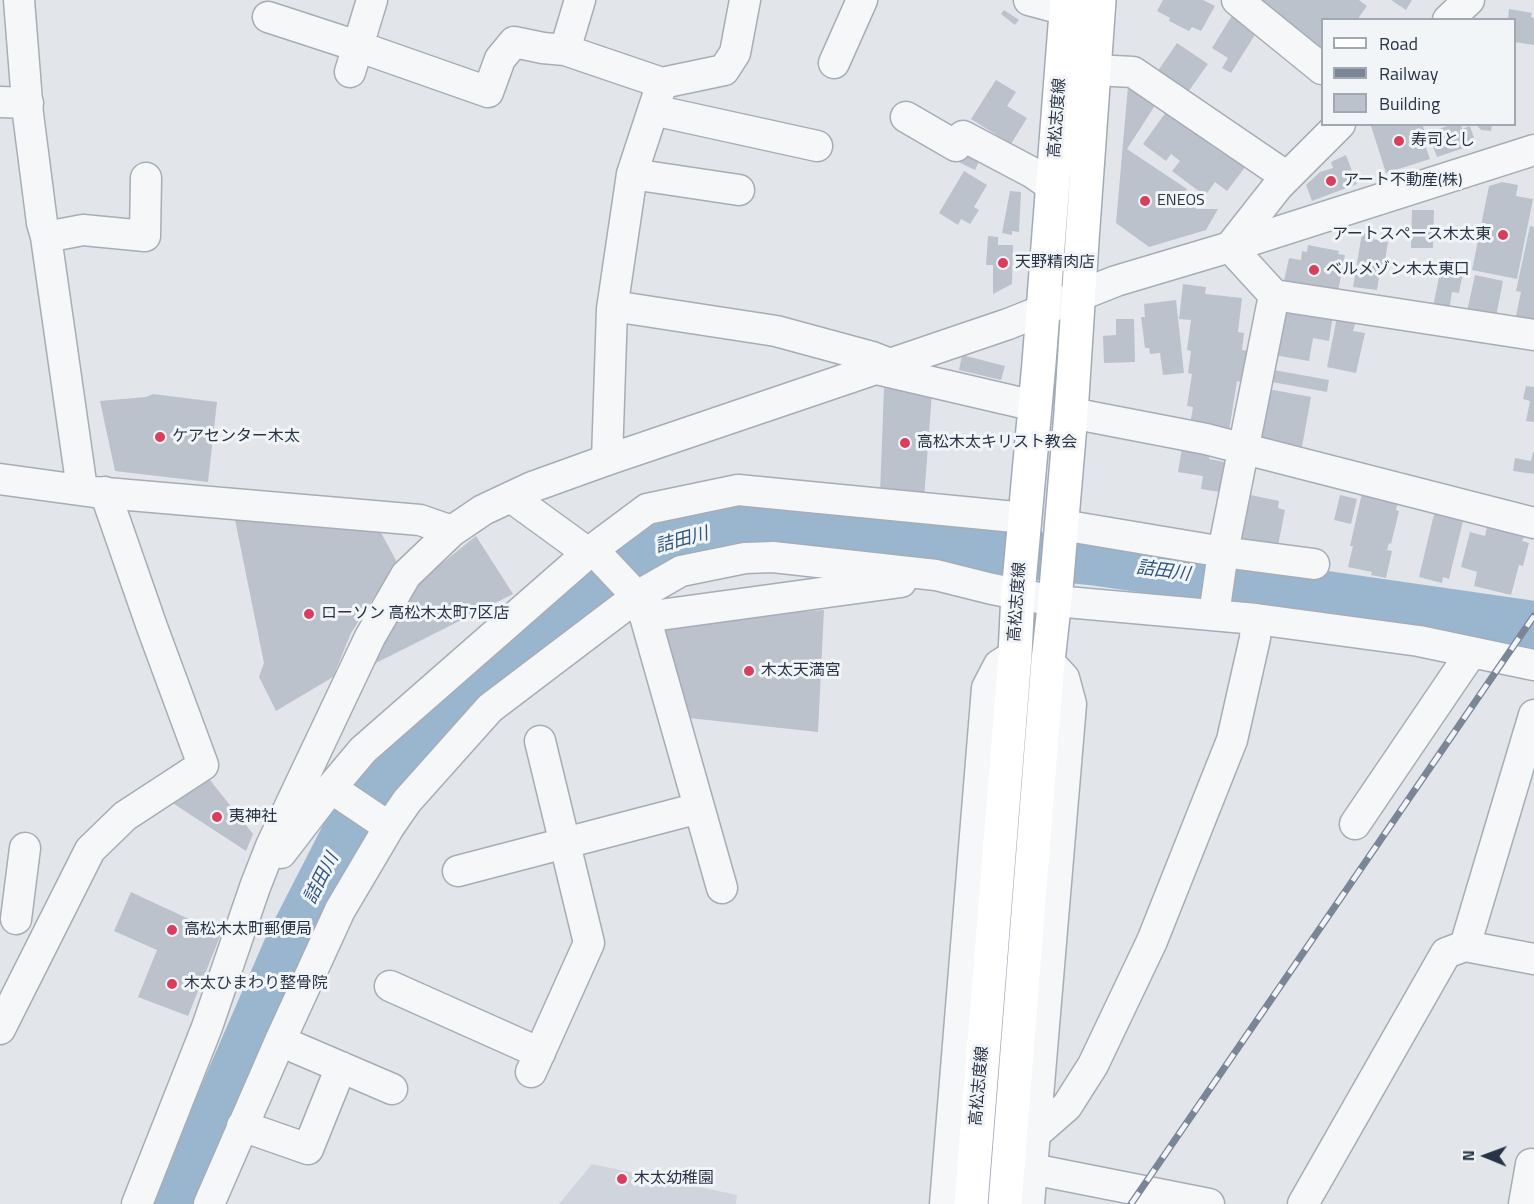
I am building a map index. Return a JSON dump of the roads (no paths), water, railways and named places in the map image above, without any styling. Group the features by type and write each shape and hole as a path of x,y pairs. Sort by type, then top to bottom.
{"main road":[{"name":"高松志度線","path":"1005,1204 1048,661 1062,530 1099,0"},
{"name":"高松志度線","path":"971,1204 1066,5"}],"street":[{"path":"0,1029 90,850 125,816 203,765 152,627 94,491 41,212 14,103 19,0"},
{"path":"354,59 372,0"},
{"path":"565,50 580,0"},
{"path":"657,97 724,70 735,53 745,0"},
{"path":"834,63 862,0"},
{"path":"1029,0 1066,5"},
{"path":"1237,0 1321,67"},
{"path":"1450,18 1469,0"},
{"path":"268,17 354,59 488,92 500,59 514,42 565,50 657,97 817,146"},
{"path":"1094,70 1132,72 1287,177"},
{"path":"608,460 613,306 632,174 657,97"},
{"path":"906,117 956,146 963,136 1033,173 1053,187"},
{"path":"1230,247 1278,186 1338,126"},
{"path":"137,1204 207,1027 271,846 370,637 406,575 452,531 483,510 532,487 1008,324 1116,281 1534,150"},
{"path":"632,174 739,190"},
{"path":"46,237 83,230 145,237 146,178"},
{"path":"1230,247 1274,295 1534,335"},
{"path":"1214,615 1222,552 1274,295"},
{"path":"613,306 776,331 872,357 883,367 1035,406"},
{"path":"1071,413 1206,439 1534,523"},
{"path":"0,479 94,491 420,520 452,531"},
{"path":"255,887 336,792 363,750 647,509 738,490 1024,525"},
{"path":"511,497 593,554 638,600 722,888"},
{"path":"1062,530 1314,564"},
{"path":"209,1204 340,910 407,801 490,708 638,600 681,572 745,558 773,556 936,575 1055,595 1080,602 1256,619 1419,641 1534,665"},
{"path":"638,600 879,586 936,575"},
{"path":"1035,1134 1067,1106 1093,1065 1152,941 1232,740 1255,638 1256,619"},
{"path":"1355,824 1471,653"},
{"path":"945,1204 987,688 999,665 1015,655"},
{"path":"1029,1204 1071,704 1064,678 1048,661"},
{"path":"1465,946 1534,715"},
{"path":"390,986 536,1062 589,943 540,741"},
{"path":"336,792 389,827"},
{"path":"458,871 699,808"},
{"path":"25,848 8,918 54,923"},
{"path":"1303,1204 1446,953 1465,946 1534,959"},
{"path":"280,1041 392,1089"},
{"path":"242,1126 308,1149 341,1067"},
{"path":"1524,1204 1531,1164"},
{"path":"1032,1168 1209,1204"}],"waterway":[{"name":"詰田川","path":"176,1204 288,946 349,827 400,759 470,690 621,566 655,545 732,528 781,526 1098,562 1534,625"}],"railway":[{"path":"1131,1204 1534,616"}],"place":[{"name":"寿司とし","path":"1399,141"},
{"name":"アート不動産(株)","path":"1331,181"},
{"name":"ENEOS","path":"1145,201"},
{"name":"アートスペース木太東","path":"1503,235"},
{"name":"天野精肉店","path":"1003,263"},
{"name":"ベルメゾン木太東口","path":"1314,270"},
{"name":"ケアセンター木太","path":"160,437"},
{"name":"高松木太キリスト教会","path":"905,443"},
{"name":"ローソン 高松木太町7区店","path":"309,614"},
{"name":"木太天満宮","path":"749,671"},
{"name":"夷神社","path":"217,817"},
{"name":"高松木太町郵便局","path":"172,930"},
{"name":"木太ひまわり整骨院","path":"172,984"},
{"name":"木太幼稚園","path":"622,1179"}]}
